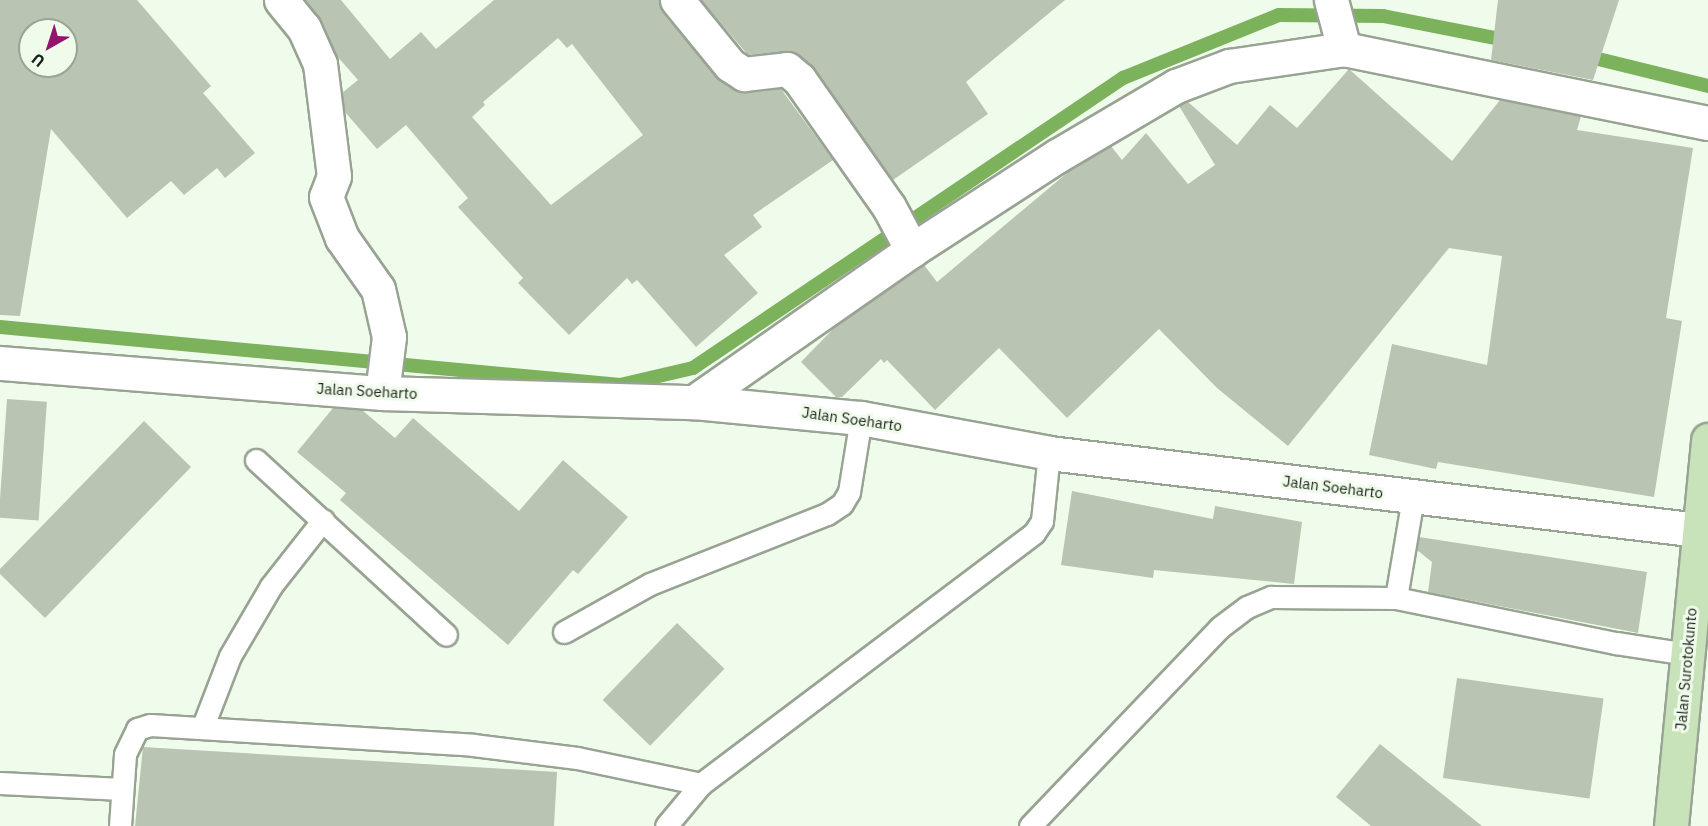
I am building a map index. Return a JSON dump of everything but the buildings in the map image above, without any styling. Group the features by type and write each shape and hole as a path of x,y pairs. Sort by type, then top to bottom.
{"main road":[{"name":"Jalan Surotokunto","path":"1671,826 1708,440"}],"street":[{"path":"281,0 304,28 320,64 334,176 326,197 342,238 378,289 389,337 384,385"},
{"path":"677,0 730,65 744,74 787,69 799,78 889,207 909,243"},
{"path":"1331,0 1342,41"},
{"path":"694,402 909,243 1176,86 1229,66 1342,41 1708,123"},
{"name":"Jalan Soeharto","path":"0,363 694,402 861,418 1049,453 1699,530"}],"lane":[{"path":"564,632 650,584 827,514 842,504 849,492 861,418"},
{"path":"666,826 701,784 1034,533 1042,521 1049,453"},
{"path":"256,460 446,635"},
{"path":"1395,598 1413,497"},
{"path":"203,726 236,646 272,586 323,520"},
{"path":"1030,826 1219,628 1247,607 1281,596 1395,598 1616,643 1688,654"},
{"path":"120,826 125,754 137,729 150,725 203,726 473,745 577,758 701,784"},
{"path":"0,783 122,789"}],"waterway":[{"path":"0,327 620,385 693,368 1123,78 1279,15 1383,16 1510,41"},
{"path":"1582,55 1708,86"}]}
